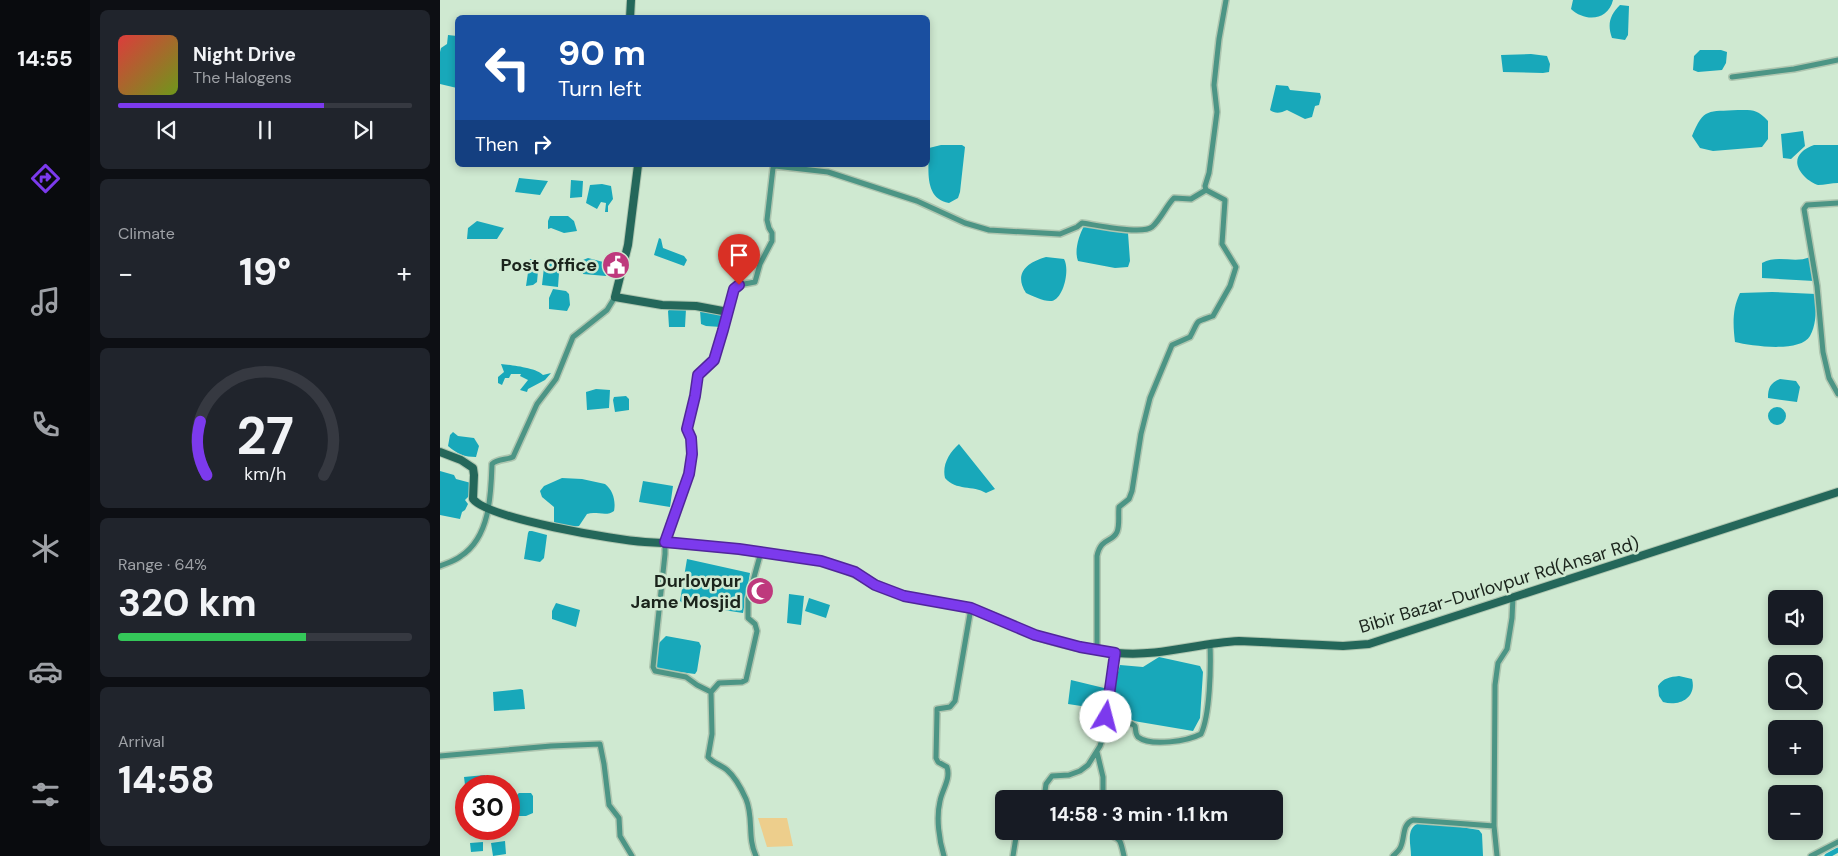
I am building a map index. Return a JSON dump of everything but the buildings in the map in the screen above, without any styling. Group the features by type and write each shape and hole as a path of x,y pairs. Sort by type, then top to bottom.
{"street":[{"path":"630,15 631,0"},
{"path":"1206,190 1205,186 1209,173 1217,112 1215,79 1219,39 1226,0"},
{"path":"1732,77 1794,69 1838,60"},
{"path":"440,566 463,555 471,547 483,527 488,509 492,464 496,461 513,457 537,404 556,379 573,337 607,310 615,297 625,259 638,167"},
{"path":"711,692 686,677 655,671 653,668 665,542 689,474 692,454 691,438 687,429 698,375 714,360 734,289 739,285 756,282 760,264 772,241 772,233 768,228 767,220 774,167"},
{"path":"784,167 828,172 917,202 965,223 989,230 1033,233 1060,234 1082,223 1148,230 1154,225 1174,198 1191,199 1206,190"},
{"path":"1097,650 1097,556 1099,548 1116,533 1119,507 1129,499 1132,491 1141,434 1150,398 1172,345 1190,337 1199,320 1213,316 1234,276 1235,264 1223,247 1222,241 1225,200 1206,190"},
{"path":"1838,203 1807,205 1804,208 1818,286 1823,352 1829,378 1838,394"},
{"path":"615,297 662,305 696,306 728,312"},
{"path":"440,452 461,460 473,468 473,499 479,505 488,509"},
{"name":"Bibir Bazar-Durlovpur Rd(Ansar Rd)","path":"488,509 561,529 624,540 739,549 821,561 855,572 875,585 904,596 971,608 1035,635 1080,647 1115,653 1155,653 1239,641 1343,646 1369,644 1622,564 1838,492"},
{"path":"756,856 751,841 750,814 746,800 727,769 708,757 712,734 711,692 720,683 742,682 746,680 757,631 755,624 748,618 747,606 761,552"},
{"path":"1497,856 1494,826 1494,685 1498,663 1507,649 1513,597"},
{"path":"944,856 938,812 948,770 936,758 937,713 940,707 950,707 955,701 971,608"},
{"path":"1106,717 1136,726 1138,737 1152,742 1187,739 1201,734 1204,728 1209,686 1210,645"},
{"path":"1045,790 1046,784 1052,776 1070,775 1080,771 1088,765 1097,752 1103,739 1115,653"},
{"path":"440,756 542,746 600,744 609,805 620,818 620,836 632,856"},
{"path":"1097,752 1103,777 1102,790"},
{"path":"1393,856 1401,846 1406,825 1413,820 1494,826"},
{"path":"1013,856 1016,840"},
{"path":"1120,840 1124,856"},
{"path":"1811,856 1838,842"}],"shaded area":[{"path":"758,818 787,818 793,846 767,847"}],"water":[{"path":"1573,0 1613,0 1610,7 1601,16 1589,17 1583,16 1571,9"},
{"path":"1620,5 1629,6 1628,35 1625,40 1612,38 1610,28 1612,16"},
{"path":"448,35 455,36 455,88 440,84 440,52 441,48 447,44"},
{"path":"1700,50 1721,50 1727,52 1726,63 1722,70 1698,72 1693,70 1694,56"},
{"path":"1531,54 1547,56 1550,64 1549,72 1503,72 1501,55"},
{"path":"1276,85 1288,86 1290,90 1320,93 1319,105 1315,106 1312,117 1305,119 1287,110 1278,113 1270,110"},
{"path":"1713,111 1754,111 1761,114 1768,121 1768,139 1762,147 1713,151 1700,148 1692,136 1704,116"},
{"path":"1803,131 1805,146 1791,159 1783,158 1781,134"},
{"path":"941,145 962,145 965,147 960,192 958,198 949,203 941,200 931,189 928,173 928,167 930,167 930,148"},
{"path":"1814,145 1838,145 1838,183 1818,185 1801,172 1798,167 1798,158 1803,151"},
{"path":"519,178 548,181 540,195 515,192"},
{"path":"571,180 583,181 582,197 570,198"},
{"path":"602,184 611,186 613,199 608,206 608,212 605,212 606,203 601,202 597,209 586,203 590,185"},
{"path":"550,216 568,216 574,221 577,231 564,233 551,228 548,229"},
{"path":"477,221 504,228 497,239 467,239 468,228"},
{"path":"1084,226 1128,233 1130,261 1128,267 1115,268 1078,261 1078,243"},
{"path":"659,238 663,248 684,256 687,260 684,266 654,255"},
{"path":"1046,257 1064,259 1066,264 1063,289 1060,295 1052,301 1042,300 1026,293 1021,280 1024,269 1028,265"},
{"path":"1810,257 1814,281 1762,278 1762,263 1768,260 1798,260"},
{"path":"545,258 560,259 558,287 542,285"},
{"path":"588,258 607,263 608,272 606,276 583,274 583,260"},
{"path":"530,259 539,260 537,282 526,286"},
{"path":"553,289 566,291 569,294 570,305 567,311 549,309 549,298"},
{"path":"1740,293 1816,294 1815,321 1810,336 1805,341 1796,345 1775,347 1735,342 1734,311"},
{"path":"670,309 686,309 685,327 669,327 668,311"},
{"path":"700,310 724,314 721,327 701,324"},
{"path":"501,364 530,369 543,375 551,373 545,380 528,389 527,392 520,390 528,380 520,376 521,374 511,374 509,378 505,378 502,385 498,383 498,377 504,372"},
{"path":"1780,379 1796,381 1800,387 1797,402 1768,398 1770,386"},
{"path":"596,389 610,390 609,408 587,410 586,392"},
{"path":"626,396 629,399 629,410 615,412 614,397"},
{"path":"1777,407 1783,410 1786,416 1783,422 1777,425 1771,422 1768,416 1771,410"},
{"path":"453,432 458,436 474,438 479,446 476,457 461,454 448,446 450,435"},
{"path":"959,444 995,489 986,493 954,485 945,478 944,473 947,459"},
{"path":"440,471 454,475 456,479 471,483 469,496 465,500 468,504 462,512 460,519 440,515"},
{"path":"562,478 582,479 605,484 613,496 615,503 614,511 608,514 587,514 579,526 566,526 554,522 554,507 542,497 540,491 544,486"},
{"path":"643,481 673,486 670,507 639,502"},
{"path":"532,531 547,535 544,558 540,562 524,559 528,533"},
{"path":"687,559 750,573 743,613 684,604 680,601"},
{"path":"789,594 804,596 801,625 787,623"},
{"path":"809,598 830,605 826,618 805,611"},
{"path":"556,603 580,610 576,627 552,619 552,611"},
{"path":"666,636 699,642 701,646 695,674 656,669 658,644"},
{"path":"1159,657 1200,666 1203,672 1200,718 1193,731 1116,718 1111,713 1114,687 1120,665 1143,667"},
{"path":"1679,676 1692,679 1693,685 1690,696 1681,702 1663,702 1659,696 1658,686 1667,678"},
{"path":"1071,680 1104,688 1101,709 1068,704"},
{"path":"523,690 525,709 494,711 493,692"},
{"path":"520,793 531,793 533,796 533,813 520,816"},
{"path":"1420,823 1442,824 1479,830 1482,834 1483,856 1411,856 1410,841 1412,828"},
{"path":"505,841 506,854 493,856 491,843"},
{"path":"483,842 483,851 471,852 470,843"}],"waterway":[{"path":"1827,856 1838,850"}],"place":[{"name":"Post Office","path":"616,265"},
{"name":"Durlovpur Jame Mosjid","path":"760,591"}],"route":[{"path":"739,285 734,289 714,360 701,370 698,375 687,429 691,438 692,454 689,474 665,542 739,549 821,561 855,572 875,585 904,596 971,608 1035,635 1080,647 1115,653 1106,717"}]}
